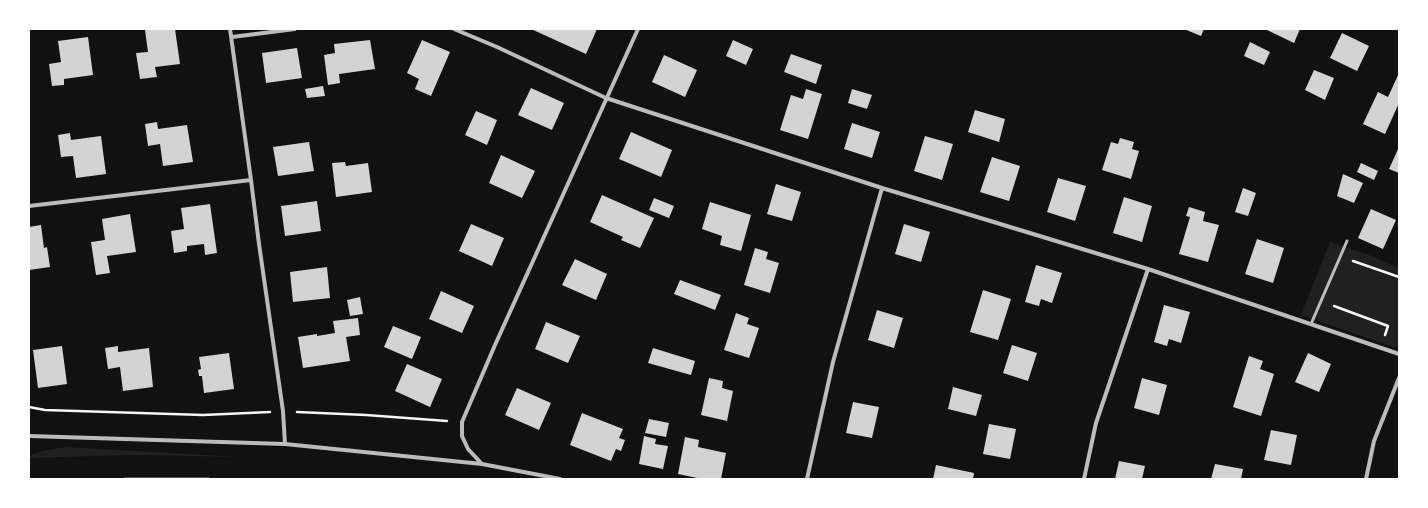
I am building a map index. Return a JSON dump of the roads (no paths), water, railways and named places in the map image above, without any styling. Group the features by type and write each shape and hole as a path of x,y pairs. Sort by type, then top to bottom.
{"street":[{"path":"230,29 252,180 285,444"},
{"path":"232,37 295,29"},
{"path":"454,29 497,47 606,98 882,188 1148,269 1399,354"},
{"path":"482,464 468,449 462,436 462,422 638,29"},
{"path":"29,206 252,180"},
{"path":"807,479 833,362 882,188"},
{"path":"1084,479 1096,423 1148,269"},
{"path":"1366,479 1374,441 1399,378"},
{"path":"29,436 285,444 482,464 560,479"}],"lane":[{"path":"1310,324 1347,242"}],"railway":[{"path":"125,479 209,479"}]}
